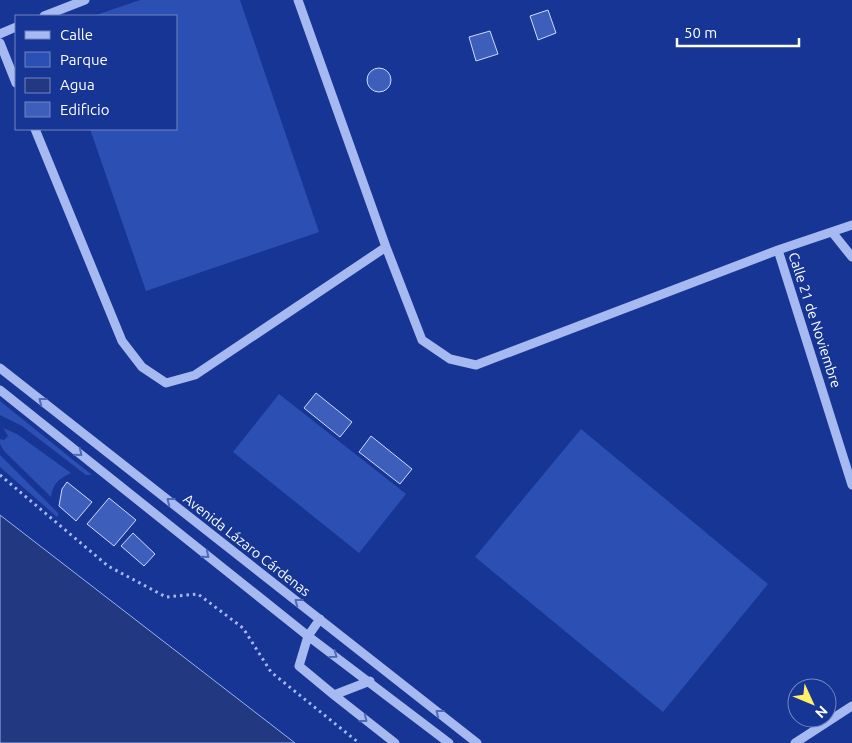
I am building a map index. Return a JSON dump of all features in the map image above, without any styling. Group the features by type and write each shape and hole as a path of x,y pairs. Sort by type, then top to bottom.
{"street":[{"path":"47,15 85,0"},
{"path":"298,0 386,248 422,340 450,359 476,365 778,250 852,225"},
{"path":"0,34 15,27"},
{"path":"0,43 15,80"},
{"path":"35,130 122,341 142,366 166,382 195,375 386,248"},
{"path":"832,232 852,257"},
{"name":"Calle 21 de Noviembre","path":"778,250 852,485"},
{"name":"Avenida Lázaro Cárdenas","path":"0,368 477,743"},
{"path":"0,390 308,636 450,743"},
{"path":"320,619 308,636 299,666 395,743"},
{"path":"334,695 370,681"},
{"path":"795,743 852,706"}],"path":[{"path":"0,476 108,566 166,597 198,594 243,628 271,672 359,743"}],"green space":[{"path":"140,0 240,0 319,232 146,291 90,130 178,130 178,15 96,15"},
{"path":"279,394 406,494 359,553 233,452"},
{"path":"0,401 92,475 86,475 22,426 0,415"},
{"path":"3,428 17,434 71,473 57,482 51,497 4,451 0,444 0,439 4,440 8,436"},
{"path":"581,429 768,584 663,712 475,557"},
{"path":"0,455 59,514 57,517 0,467"}],"water":[{"path":"0,515 295,743 0,743"}],"building":[{"path":"548,10 556,33 538,40 530,16"},
{"path":"490,31 498,54 476,61 469,37"},
{"path":"379,68 384,69 390,75 390,85 384,91 379,92 374,91 368,85 367,80 368,75 374,69"},
{"path":"316,393 352,422 340,437 304,408"},
{"path":"371,436 412,469 400,484 359,452"},
{"path":"67,482 92,502 76,521 59,506 62,489"},
{"path":"109,498 136,520 114,546 87,524"},
{"path":"133,533 155,554 144,566 121,546"}]}
